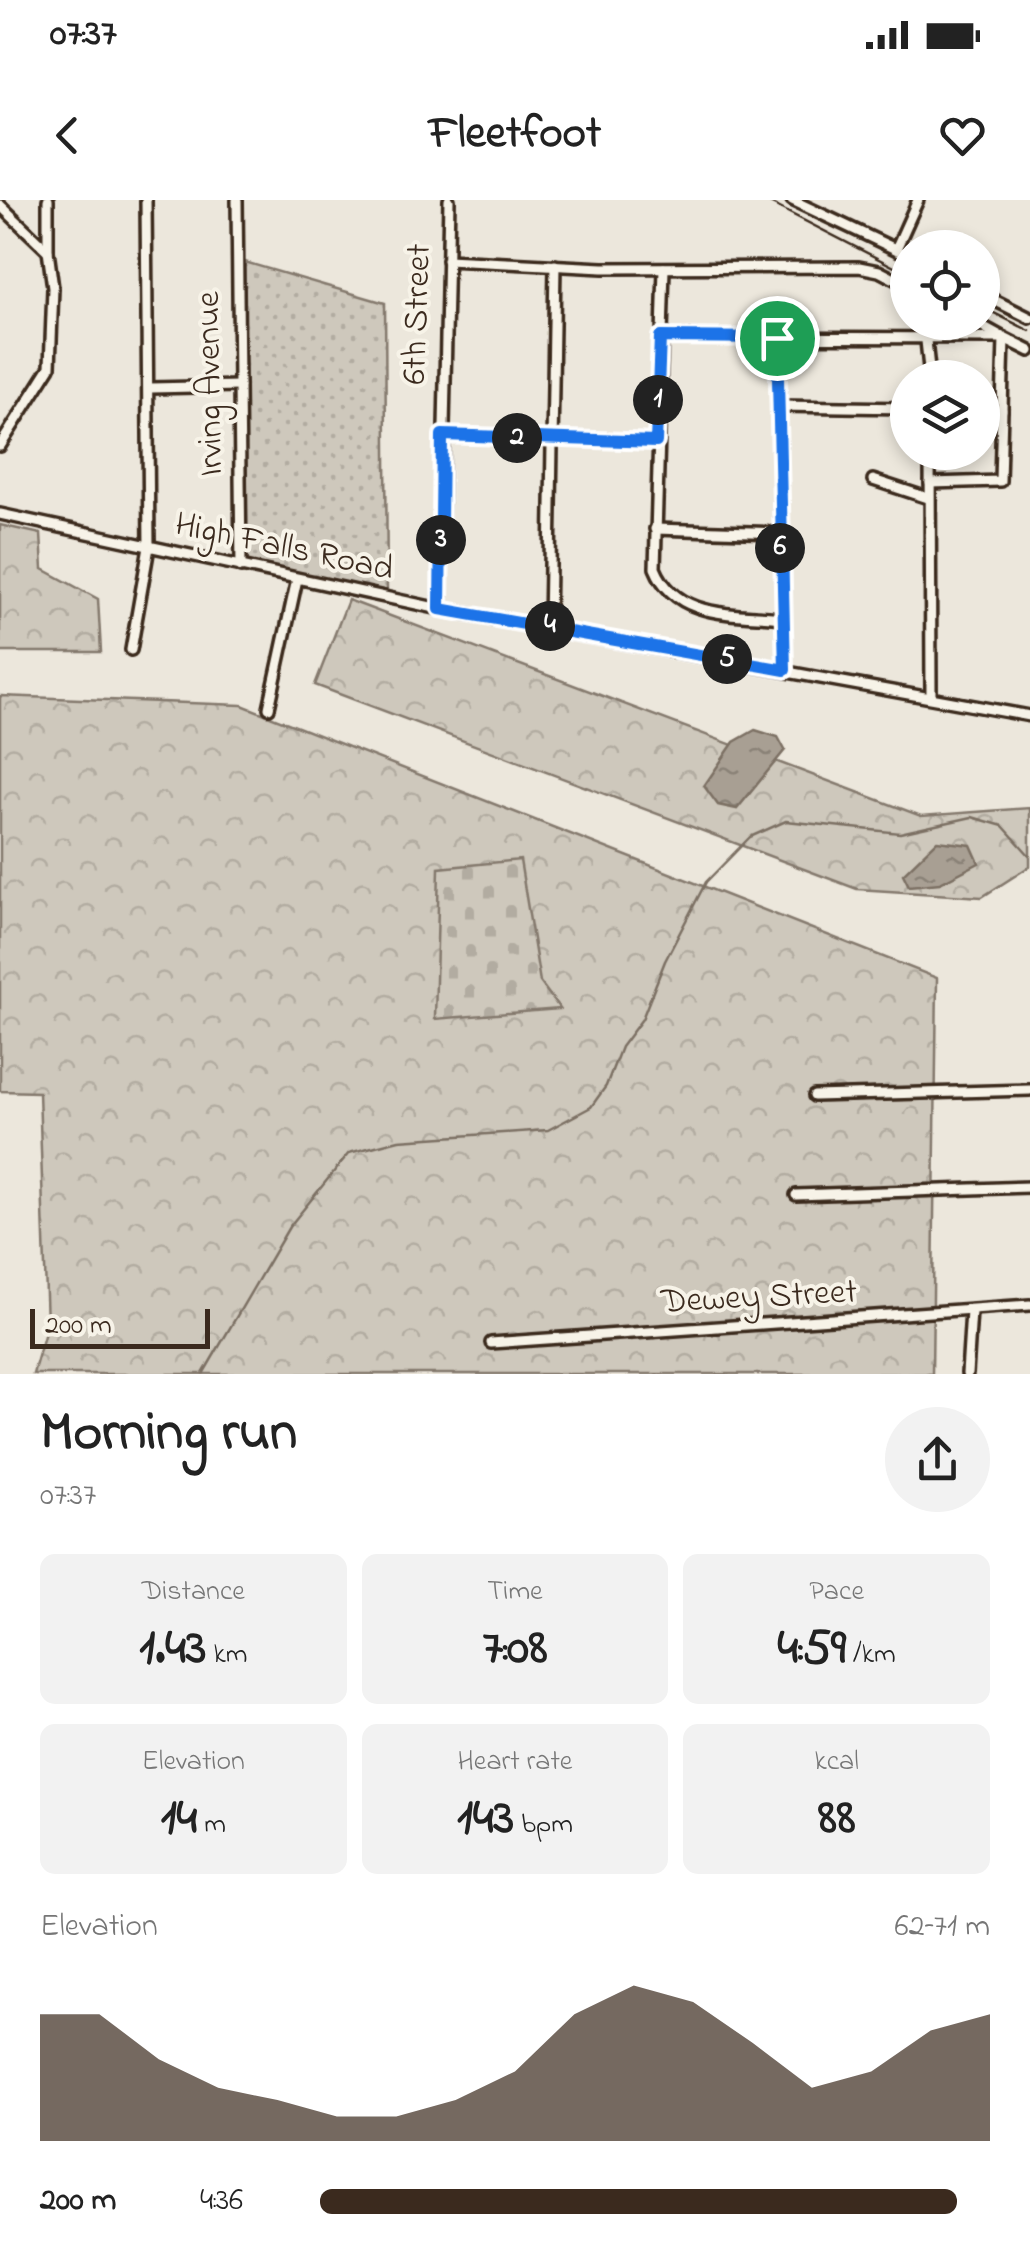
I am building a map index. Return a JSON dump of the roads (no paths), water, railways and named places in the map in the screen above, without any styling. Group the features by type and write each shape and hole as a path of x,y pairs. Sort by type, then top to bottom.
{"street":[{"path":"0,446 50,367 53,288 48,200"},
{"path":"131,650 149,547 151,388 146,200"},
{"name":"Irving Avenue","path":"237,200 241,567"},
{"name":"6th Street","path":"440,609 449,200"},
{"path":"905,230 918,200"},
{"path":"797,201 890,247"},
{"path":"0,205 48,251"},
{"path":"447,260 664,268 860,267 890,277"},
{"path":"549,626 555,266"},
{"path":"664,268 655,568 663,583 690,607 782,618"},
{"path":"1000,303 1030,318"},
{"path":"1000,336 1030,352"},
{"path":"660,337 890,338"},
{"path":"777,338 785,670"},
{"path":"930,483 1000,481 1004,338"},
{"path":"151,388 239,386"},
{"path":"778,406 890,408"},
{"path":"442,435 656,442"},
{"path":"930,470 931,696"},
{"path":"873,480 928,498"},
{"name":"High Falls Road","path":"0,514 440,609 1030,716"},
{"path":"655,528 779,533"},
{"path":"269,708 297,579"},
{"path":"814,1096 1030,1090"},
{"path":"796,1195 1030,1187"},
{"name":"Dewey Street","path":"491,1343 1030,1306"},
{"path":"967,1374 971,1312"}],"water":[{"path":"755,730 778,737 785,750 737,809 718,805 704,786 734,742"},
{"path":"937,841 971,845 979,863 940,883 909,886 903,874"}],"waterway":[{"path":"203,1374 289,1227 349,1153 399,1140 548,1130 591,1107 606,1086 621,1047 642,1019 665,961 706,882 750,837 786,821 900,833 972,817 1003,826 1030,856"}],"railway":[{"path":"764,200 890,265"},
{"path":"1000,316 1030,331"}]}
